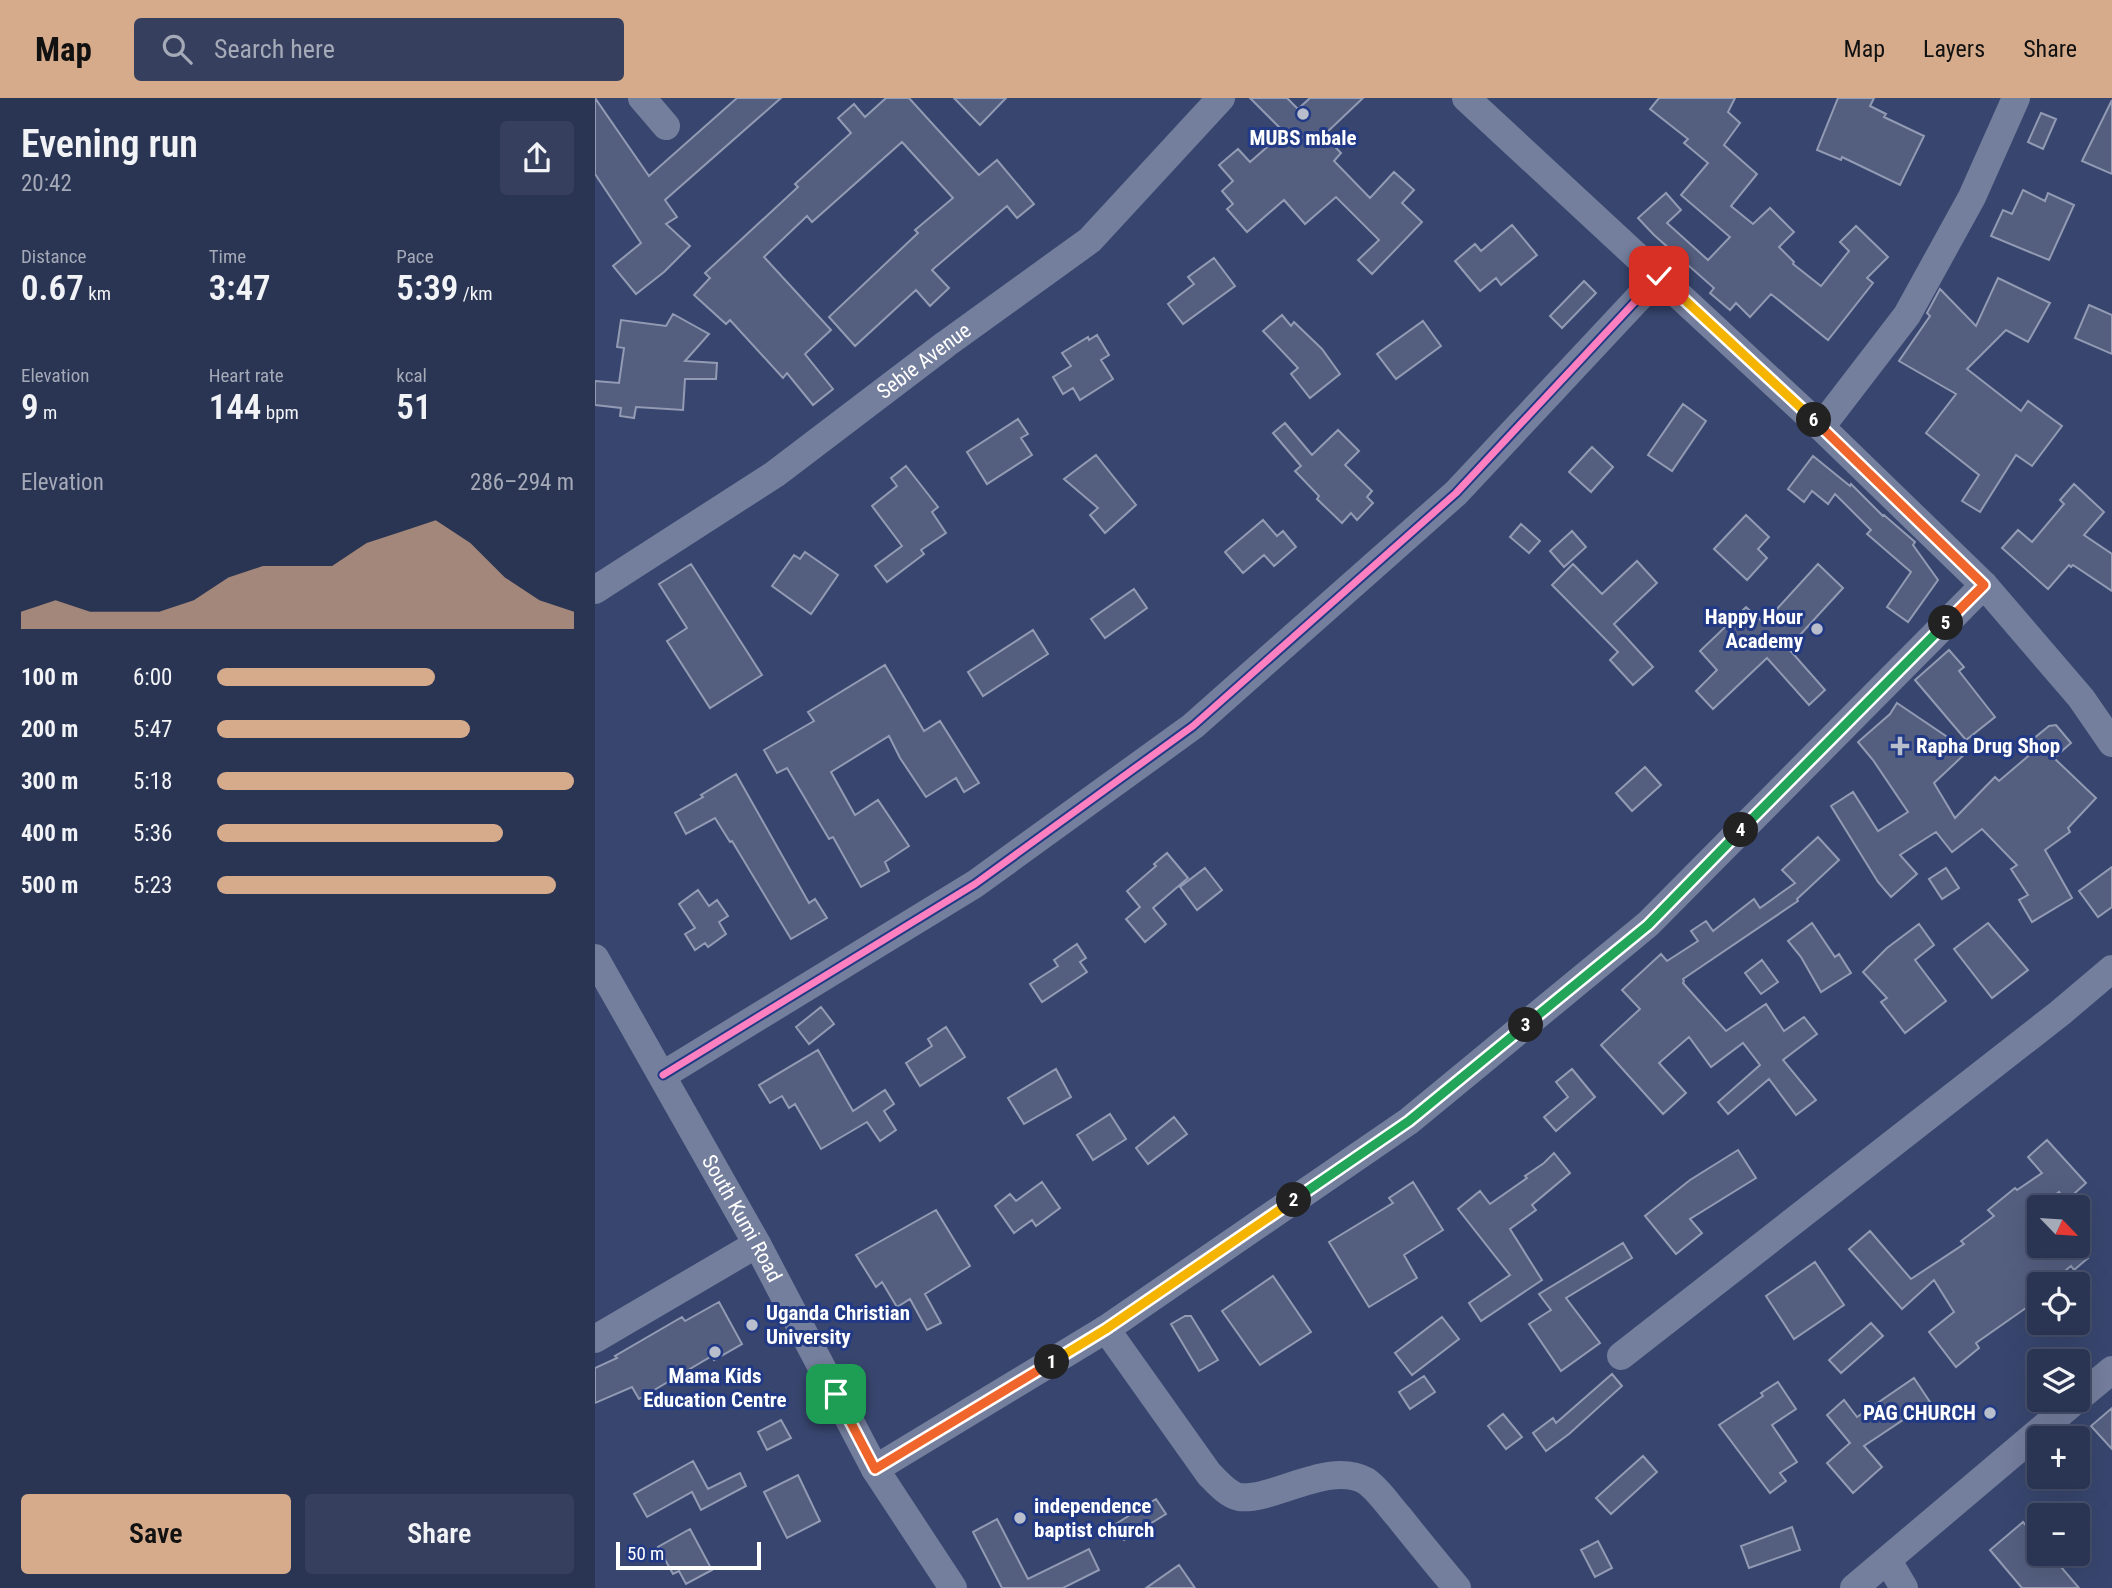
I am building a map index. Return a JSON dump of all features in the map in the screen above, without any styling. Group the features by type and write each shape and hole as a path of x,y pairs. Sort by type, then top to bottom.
{"street":[{"path":"642,98 666,126"},
{"name":"Sebie Avenue","path":"595,590 775,474 946,344 1090,240 1221,98"},
{"path":"1466,98 1821,427 1984,585 2081,698 2112,743"},
{"path":"1821,427 1907,315 1972,197 2015,98"},
{"path":"663,1075 975,884 1193,726 1456,493 1659,276"},
{"path":"875,1469 1106,1329 1409,1121 1648,925 1984,585"},
{"name":"South Kumi Road","path":"595,958 757,1244 875,1469 953,1588"},
{"path":"1622,1356 2060,1013 2112,969"},
{"path":"595,1339 757,1244"},
{"path":"1106,1329 1209,1474 1225,1489 1238,1497 1256,1495 1319,1477 1347,1476 1365,1481 1385,1500 1457,1588"},
{"path":"2090,1389 2112,1370"},
{"path":"1854,1588 2063,1412"},
{"path":"1888,1561 1904,1588"}],"building":[{"path":"595,98 649,176 737,98 781,98 665,200 677,217 666,224 690,246 664,272 636,294 613,266 641,243 595,174"},
{"path":"886,98 909,98 979,175 997,160 1034,204 1017,218 1007,206 932,270 949,288 930,306 916,290 855,346 829,317 918,233 915,230 953,198 902,142 812,222 807,216 764,257 831,330 805,354 833,389 813,405 787,373 783,378 730,320 726,324 694,295 710,278 705,273 798,187 795,184 851,133 838,118 854,104 865,117"},
{"path":"954,98 1006,98 980,125"},
{"path":"1250,98 1287,98 1298,109 1310,98 1363,98 1324,135 1341,153 1334,161 1370,198 1394,172 1414,190 1402,203 1422,222 1372,274 1358,260 1379,240 1336,197 1305,224 1284,200 1247,232 1227,209 1233,204 1222,191 1233,181 1219,165 1238,149 1250,162 1284,132"},
{"path":"1659,98 1735,98 1728,112 1740,123 1724,145 1757,174 1731,206 1753,224 1770,208 1794,232 1779,247 1793,264 1821,286 1849,251 1840,242 1856,226 1888,257 1867,278 1873,283 1828,340 1771,294 1750,317 1736,303 1730,310 1710,293 1714,288 1638,218 1666,193 1681,210 1667,223 1708,260 1730,237 1681,195 1708,163 1684,143 1688,139 1650,109"},
{"path":"1838,98 1874,98 1870,106 1886,114 1884,117 1924,136 1900,185 1842,157 1841,160 1817,150"},
{"path":"2112,100 2112,174 2082,161"},
{"path":"2041,113 2056,119 2043,149 2028,142"},
{"path":"2023,190 2045,201 2048,193 2074,205 2049,260 1991,236 2003,210 2012,214"},
{"path":"1512,225 1537,255 1501,285 1496,278 1480,291 1455,261 1475,244 1481,251"},
{"path":"1214,258 1235,286 1183,324 1168,304 1194,284 1188,277"},
{"path":"1998,278 2050,303 2028,342 2006,330 1967,369 2021,411 2028,401 2062,426 2032,466 2016,455 1980,512 1962,501 1979,475 1926,433 1956,394 1899,361 1930,316 1927,313 1940,289 1976,326"},
{"path":"1584,281 1596,293 1562,328 1550,316"},
{"path":"2089,305 2112,315 2112,354 2075,338"},
{"path":"673,314 709,334 685,361 717,363 716,379 685,379 683,410 636,407 634,418 620,416 621,408 595,405 595,381 619,383 624,348 617,347 621,320 666,326"},
{"path":"1282,315 1291,326 1294,322 1322,349 1340,374 1310,398 1291,374 1298,368 1263,331"},
{"path":"1423,321 1441,346 1396,379 1377,354"},
{"path":"1097,335 1109,355 1101,360 1113,379 1080,400 1073,388 1063,394 1053,377 1071,366 1062,353 1088,337 1089,340"},
{"path":"1683,404 1706,421 1672,471 1648,455"},
{"path":"1018,419 1028,434 1021,438 1032,455 987,484 967,452"},
{"path":"1285,423 1312,455 1338,430 1359,451 1345,465 1372,491 1367,497 1373,503 1357,520 1351,513 1342,523 1317,499 1319,496 1295,471 1301,466 1273,433"},
{"path":"1592,447 1613,467 1591,492 1569,472"},
{"path":"1096,455 1136,505 1105,533 1090,515 1098,508 1064,479"},
{"path":"1813,456 1850,486 1851,484 1883,516 1915,542 1913,545 1938,580 1908,622 1887,607 1911,572 1867,534 1871,530 1835,494 1828,504 1812,491 1804,502 1788,489"},
{"path":"906,466 938,507 932,512 946,533 921,550 924,554 887,582 875,566 902,546 872,506 897,486 891,478"},
{"path":"2074,484 2104,512 2084,535 2112,554 2112,591 2073,565 2069,565 2048,589 2002,548 2018,530 2032,542 2064,504 2060,500"},
{"path":"1746,515 1769,537 1758,549 1767,558 1747,580 1714,549"},
{"path":"1263,520 1277,536 1283,531 1296,547 1274,566 1264,555 1243,573 1225,552"},
{"path":"1521,524 1540,541 1529,553 1510,537"},
{"path":"1572,531 1586,547 1564,567 1550,551"},
{"path":"805,552 838,575 811,614 772,586 794,555 800,559"},
{"path":"1637,561 1657,583 1614,624 1653,667 1633,685 1610,660 1618,652 1552,585 1573,564 1602,594"},
{"path":"691,564 762,675 710,708 667,641 687,628 659,584"},
{"path":"1818,564 1843,588 1788,648 1825,690 1809,705 1767,658 1713,709 1696,691 1717,670 1700,651 1746,607 1764,623"},
{"path":"1134,589 1147,608 1105,638 1091,619"},
{"path":"1033,630 1048,654 983,696 968,672"},
{"path":"1949,650 1964,667 1959,671 1995,717 1966,740 1915,680"},
{"path":"885,665 924,731 940,721 979,783 964,792 956,778 926,797 889,736 831,772 855,815 878,800 909,846 885,862 889,871 861,887 833,837 829,839 787,768 777,773 764,750 814,721 808,712"},
{"path":"1897,703 1968,751 1934,783 1955,818 1995,777 1999,781 2033,752 2027,744 2049,726 2056,725 2071,743 2054,758 2096,798 2068,828 2070,832 2045,850 2072,898 2032,922 2019,900 2028,895 2011,869 2017,865 1982,829 1952,852 1936,832 1900,855 1917,874 1891,897 1878,882 1831,806 1853,792 1878,831 1908,812 1858,742 1890,714"},
{"path":"1645,767 1661,785 1632,811 1616,793"},
{"path":"736,774 809,903 815,899 827,918 791,939 732,841 730,842 715,818 686,834 675,813"},
{"path":"1818,837 1839,860 1797,899 1798,901 1683,979 1683,983 1726,1031 1766,1004 1784,1031 1804,1017 1817,1034 1783,1060 1816,1100 1796,1115 1769,1079 1728,1114 1718,1102 1760,1065 1743,1043 1711,1067 1689,1037 1659,1063 1686,1093 1663,1114 1601,1045 1640,1009 1622,990 1661,954 1667,961 1698,941 1691,931 1706,921 1713,931 1754,899 1760,908 1795,883 1782,870"},
{"path":"1167,853 1188,878 1153,908 1166,924 1145,942 1126,919 1140,907 1127,891"},
{"path":"2112,867 2112,907 2098,917 2079,891"},
{"path":"1205,868 1222,890 1197,910 1180,887"},
{"path":"1946,868 1959,888 1942,899 1929,879"},
{"path":"698,890 709,906 717,900 728,916 719,922 726,934 708,947 705,943 695,950 685,934 695,928 679,904"},
{"path":"1812,923 1835,957 1839,954 1851,973 1821,992 1801,957 1788,941"},
{"path":"1988,923 2028,970 1992,998 1954,949"},
{"path":"1919,924 1934,945 1915,960 1946,1001 1905,1033 1881,1002 1887,998 1863,972 1887,948"},
{"path":"1077,944 1086,958 1080,962 1087,972 1042,1002 1030,984 1058,966 1054,960"},
{"path":"1762,960 1778,982 1761,994 1745,973"},
{"path":"821,1007 834,1024 809,1044 796,1027"},
{"path":"946,1027 965,1057 920,1086 906,1063 932,1046 928,1039"},
{"path":"818,1050 853,1111 885,1090 894,1104 884,1111 896,1130 880,1141 867,1122 821,1149 795,1104 789,1108 782,1096 770,1103 759,1085"},
{"path":"1056,1069 1071,1097 1024,1124 1008,1098"},
{"path":"1572,1069 1595,1097 1556,1131 1544,1117 1568,1097 1556,1082"},
{"path":"1110,1114 1126,1139 1093,1160 1077,1135"},
{"path":"1174,1117 1187,1134 1148,1164 1136,1148"},
{"path":"2047,1140 2086,1183 2073,1195 2061,1195 2059,1192 2055,1195 2027,1195 2027,1258 2088,1258 2074,1270 2071,1266 2064,1272 2027,1272 2027,1307 1976,1343 1979,1348 1956,1367 1929,1332 1954,1312 1934,1280 1902,1309 1849,1249 1870,1231 1911,1279 1964,1244 1961,1241 1994,1216 1988,1210 2015,1188 2017,1190 2042,1173 2028,1157"},
{"path":"1738,1150 1756,1178 1690,1219 1702,1233 1676,1254 1645,1216 1690,1180"},
{"path":"1554,1153 1570,1173 1532,1205 1536,1210 1510,1229 1542,1280 1481,1321 1469,1303 1510,1275 1458,1209 1480,1191 1490,1204 1527,1178 1525,1176"},
{"path":"1042,1182 1060,1208 1036,1226 1032,1220 1014,1233 995,1206 1010,1194 1016,1201"},
{"path":"1413,1182 1443,1230 1404,1255 1417,1278 1369,1307 1329,1242 1393,1203 1389,1198"},
{"path":"936,1210 970,1266 925,1294 941,1323 927,1330 910,1299 897,1307 882,1282 876,1287 856,1255"},
{"path":"1623,1243 1632,1258 1566,1298 1600,1343 1561,1371 1529,1324 1551,1310 1539,1294"},
{"path":"1815,1262 1844,1305 1794,1339 1766,1296"},
{"path":"1273,1276 1311,1332 1260,1365 1222,1311"},
{"path":"719,1302 742,1344 714,1360 712,1356 639,1399 632,1387 595,1403 595,1368 617,1358 615,1356 682,1317 685,1321"},
{"path":"1185,1316 1191,1316 1218,1360 1199,1371 1171,1324"},
{"path":"1442,1317 1459,1339 1412,1375 1395,1353"},
{"path":"1871,1323 1883,1336 1841,1373 1829,1360"},
{"path":"1612,1374 1622,1386 1546,1451 1533,1433 1553,1418 1556,1423"},
{"path":"1424,1376 1435,1392 1410,1409 1399,1392"},
{"path":"1914,1378 1930,1402 1864,1446 1882,1467 1853,1493 1827,1463 1850,1443 1827,1415 1844,1400 1857,1417"},
{"path":"1778,1382 1796,1409 1772,1425 1797,1462 1780,1473 1786,1481 1770,1493 1719,1425 1763,1396 1761,1393"},
{"path":"2112,1408 2112,1449 2091,1426"},
{"path":"1503,1414 1522,1437 1506,1449 1488,1426"},
{"path":"781,1420 791,1438 767,1450 758,1432"},
{"path":"1643,1456 1657,1472 1611,1514 1596,1498"},
{"path":"693,1461 708,1489 740,1473 746,1486 701,1510 692,1492 647,1517 634,1494"},
{"path":"798,1475 820,1521 787,1538 764,1492"},
{"path":"1156,1499 1166,1514 1124,1540 1114,1525"},
{"path":"997,1519 1028,1579 1089,1549 1099,1570 1063,1588 1002,1588 973,1532"},
{"path":"2023,1522 2027,1527 2027,1566 2060,1566 2079,1588 2022,1588 1990,1550"},
{"path":"1792,1527 1800,1550 1749,1568 1741,1546"},
{"path":"690,1529 712,1570 686,1584 679,1571 673,1574 658,1547"},
{"path":"1598,1541 1612,1568 1595,1577 1581,1550"},
{"path":"1179,1565 1195,1588 1146,1588"}],"cycle path":[{"path":"663,1075 975,884 1193,726 1456,493 1659,276"},
{"path":"875,1469 1106,1329 1409,1121 1648,924 1984,585"}],"place":[{"name":"MUBS mbale","path":"1303,114"},
{"name":"Happy Hour Academy","path":"1817,629"},
{"name":"Rapha Drug Shop","path":"1900,746"},
{"name":"Uganda Christian University","path":"752,1325"},
{"name":"Mama Kids Education Centre","path":"715,1352"},
{"name":"PAG CHURCH","path":"1990,1413"},
{"name":"independence baptist church","path":"1020,1518"}],"route":[{"path":"836,1394 875,1469 1106,1329 1409,1121 1648,925 1984,585 1821,427 1659,276"}]}
